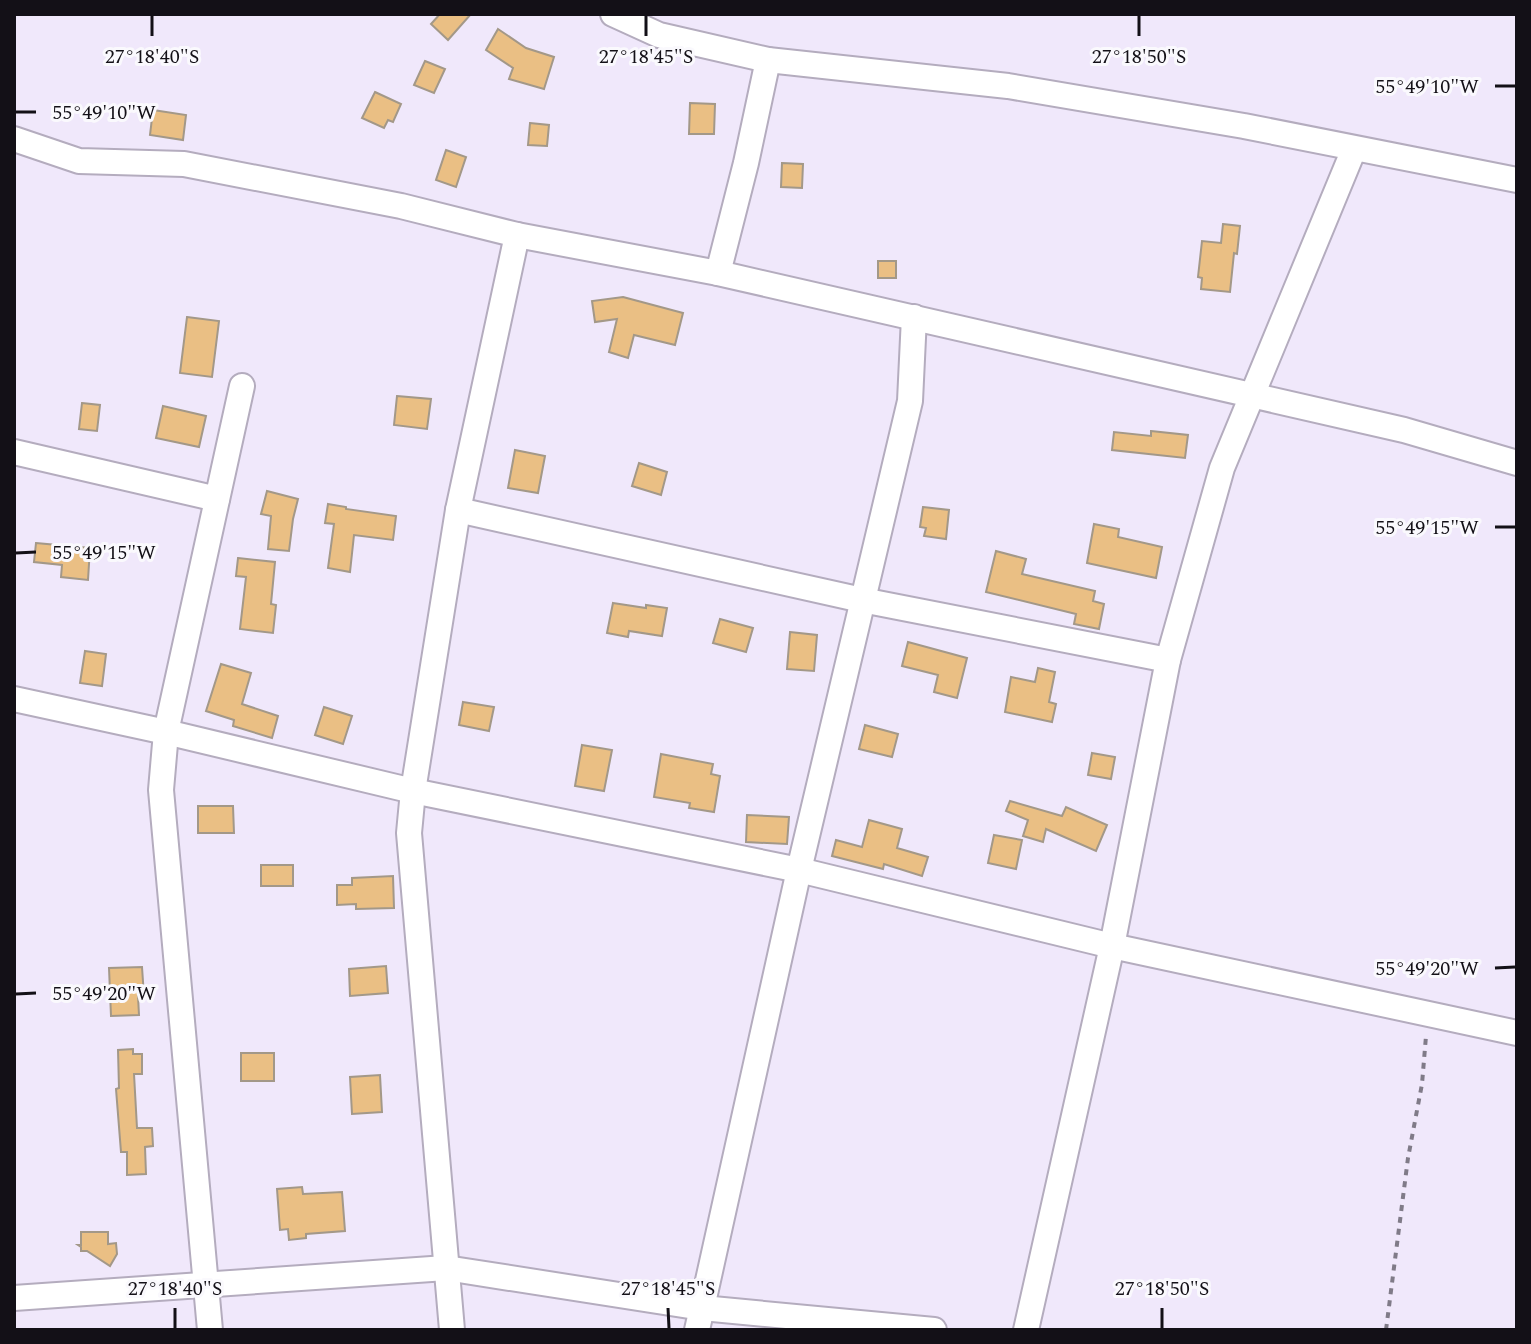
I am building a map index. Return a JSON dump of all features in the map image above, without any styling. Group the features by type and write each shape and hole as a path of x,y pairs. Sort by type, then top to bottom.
{"street":[{"path":"613,14 659,35 768,60 1008,86 1244,126 1517,180"},
{"path":"718,273 768,60"},
{"path":"14,139 79,161 184,164 401,206 517,235 718,273 1404,430 1517,463"},
{"path":"1026,1330 1112,946 1168,660 1222,468 1354,149"},
{"path":"452,1330 409,833 458,510 517,235"},
{"path":"700,1319 799,870 910,401 914,317"},
{"path":"210,1330 161,790 166,732 242,386"},
{"path":"14,452 217,499"},
{"path":"458,510 862,600 1168,660"},
{"path":"14,699 413,791 799,870 1112,946 1517,1033"},
{"path":"14,1298 446,1268 700,1319 934,1330"}],"path":[{"path":"1386,1330 1408,1158 1422,1084 1426,1014"}],"building":[{"path":"440,14 471,14 448,40 431,24"},
{"path":"498,29 526,48 554,57 544,89 509,79 513,68 486,50"},
{"path":"425,61 445,69 434,93 414,85"},
{"path":"375,92 401,104 393,122 388,120 384,128 362,118"},
{"path":"690,103 715,104 714,134 689,134"},
{"path":"153,110 186,115 183,140 150,135"},
{"path":"530,123 549,125 547,146 528,145"},
{"path":"446,150 466,157 456,187 436,180"},
{"path":"782,163 803,164 802,188 781,187"},
{"path":"1223,224 1240,226 1230,292 1201,289 1202,278 1198,277 1202,241 1221,243"},
{"path":"878,261 896,261 896,278 878,278"},
{"path":"623,297 683,313 675,345 634,335 628,358 609,352 617,319 595,322 592,301"},
{"path":"187,317 219,321 212,377 180,373"},
{"path":"397,396 431,399 427,429 394,425"},
{"path":"82,403 100,405 97,431 79,429"},
{"path":"163,406 206,416 199,447 156,438"},
{"path":"1151,431 1188,435 1185,458 1112,450 1114,432 1151,436"},
{"path":"515,450 545,456 538,493 508,488"},
{"path":"639,463 667,472 661,495 632,486"},
{"path":"267,491 298,499 289,551 268,549 271,516 261,514"},
{"path":"328,504 396,516 393,540 354,535 350,572 328,568 334,524 325,523"},
{"path":"923,507 949,510 946,539 924,536 926,528 920,527"},
{"path":"1094,524 1119,529 1118,537 1162,547 1156,578 1087,563"},
{"path":"36,543 90,548 88,580 61,577 62,565 34,562"},
{"path":"996,551 1026,559 1022,574 1095,591 1093,601 1104,604 1099,629 1074,624 1076,614 986,592"},
{"path":"238,558 275,562 271,604 276,605 273,633 240,629 246,577 236,576"},
{"path":"613,603 667,608 662,636 629,631 628,637 607,633"},
{"path":"720,619 753,628 746,652 713,643"},
{"path":"790,632 817,635 814,671 787,669"},
{"path":"908,642 967,658 957,698 934,692 938,675 902,666"},
{"path":"85,651 106,654 102,686 80,683"},
{"path":"221,664 251,673 242,704 278,716 272,738 233,726 234,720 206,711"},
{"path":"1038,668 1055,672 1049,702 1056,704 1052,722 1005,712 1011,677 1035,682"},
{"path":"463,702 494,707 489,731 459,725"},
{"path":"324,707 352,716 343,744 315,735"},
{"path":"865,725 898,734 892,757 859,749"},
{"path":"582,745 612,750 604,791 575,786"},
{"path":"1092,753 1115,757 1111,779 1088,775"},
{"path":"661,754 713,764 711,774 720,776 714,812 689,808 690,803 654,797"},
{"path":"1010,801 1062,816 1066,807 1107,825 1096,851 1046,829 1043,842 1023,836 1028,820 1006,811"},
{"path":"198,806 233,806 234,833 198,833"},
{"path":"747,815 789,817 787,844 746,842"},
{"path":"869,820 902,829 897,848 928,857 922,876 884,864 883,869 832,856 836,840 862,847"},
{"path":"994,835 1022,840 1016,869 988,863"},
{"path":"261,865 293,865 293,886 261,886"},
{"path":"393,876 394,908 356,909 356,904 337,905 337,885 352,885 352,878"},
{"path":"386,966 388,993 350,996 349,969"},
{"path":"142,967 144,996 138,996 139,1015 111,1016 109,968"},
{"path":"133,1049 133,1054 142,1054 142,1074 134,1074 137,1128 152,1128 153,1146 145,1147 146,1174 127,1175 127,1152 121,1152 116,1089 119,1088 118,1050"},
{"path":"241,1053 274,1053 274,1081 241,1081"},
{"path":"380,1075 382,1112 352,1114 350,1077"},
{"path":"302,1187 303,1194 342,1192 345,1231 306,1234 306,1238 289,1240 288,1229 280,1230 277,1189"},
{"path":"81,1232 108,1232 108,1244 116,1243 117,1254 110,1266 87,1251 81,1251 78,1245 81,1245"}]}
